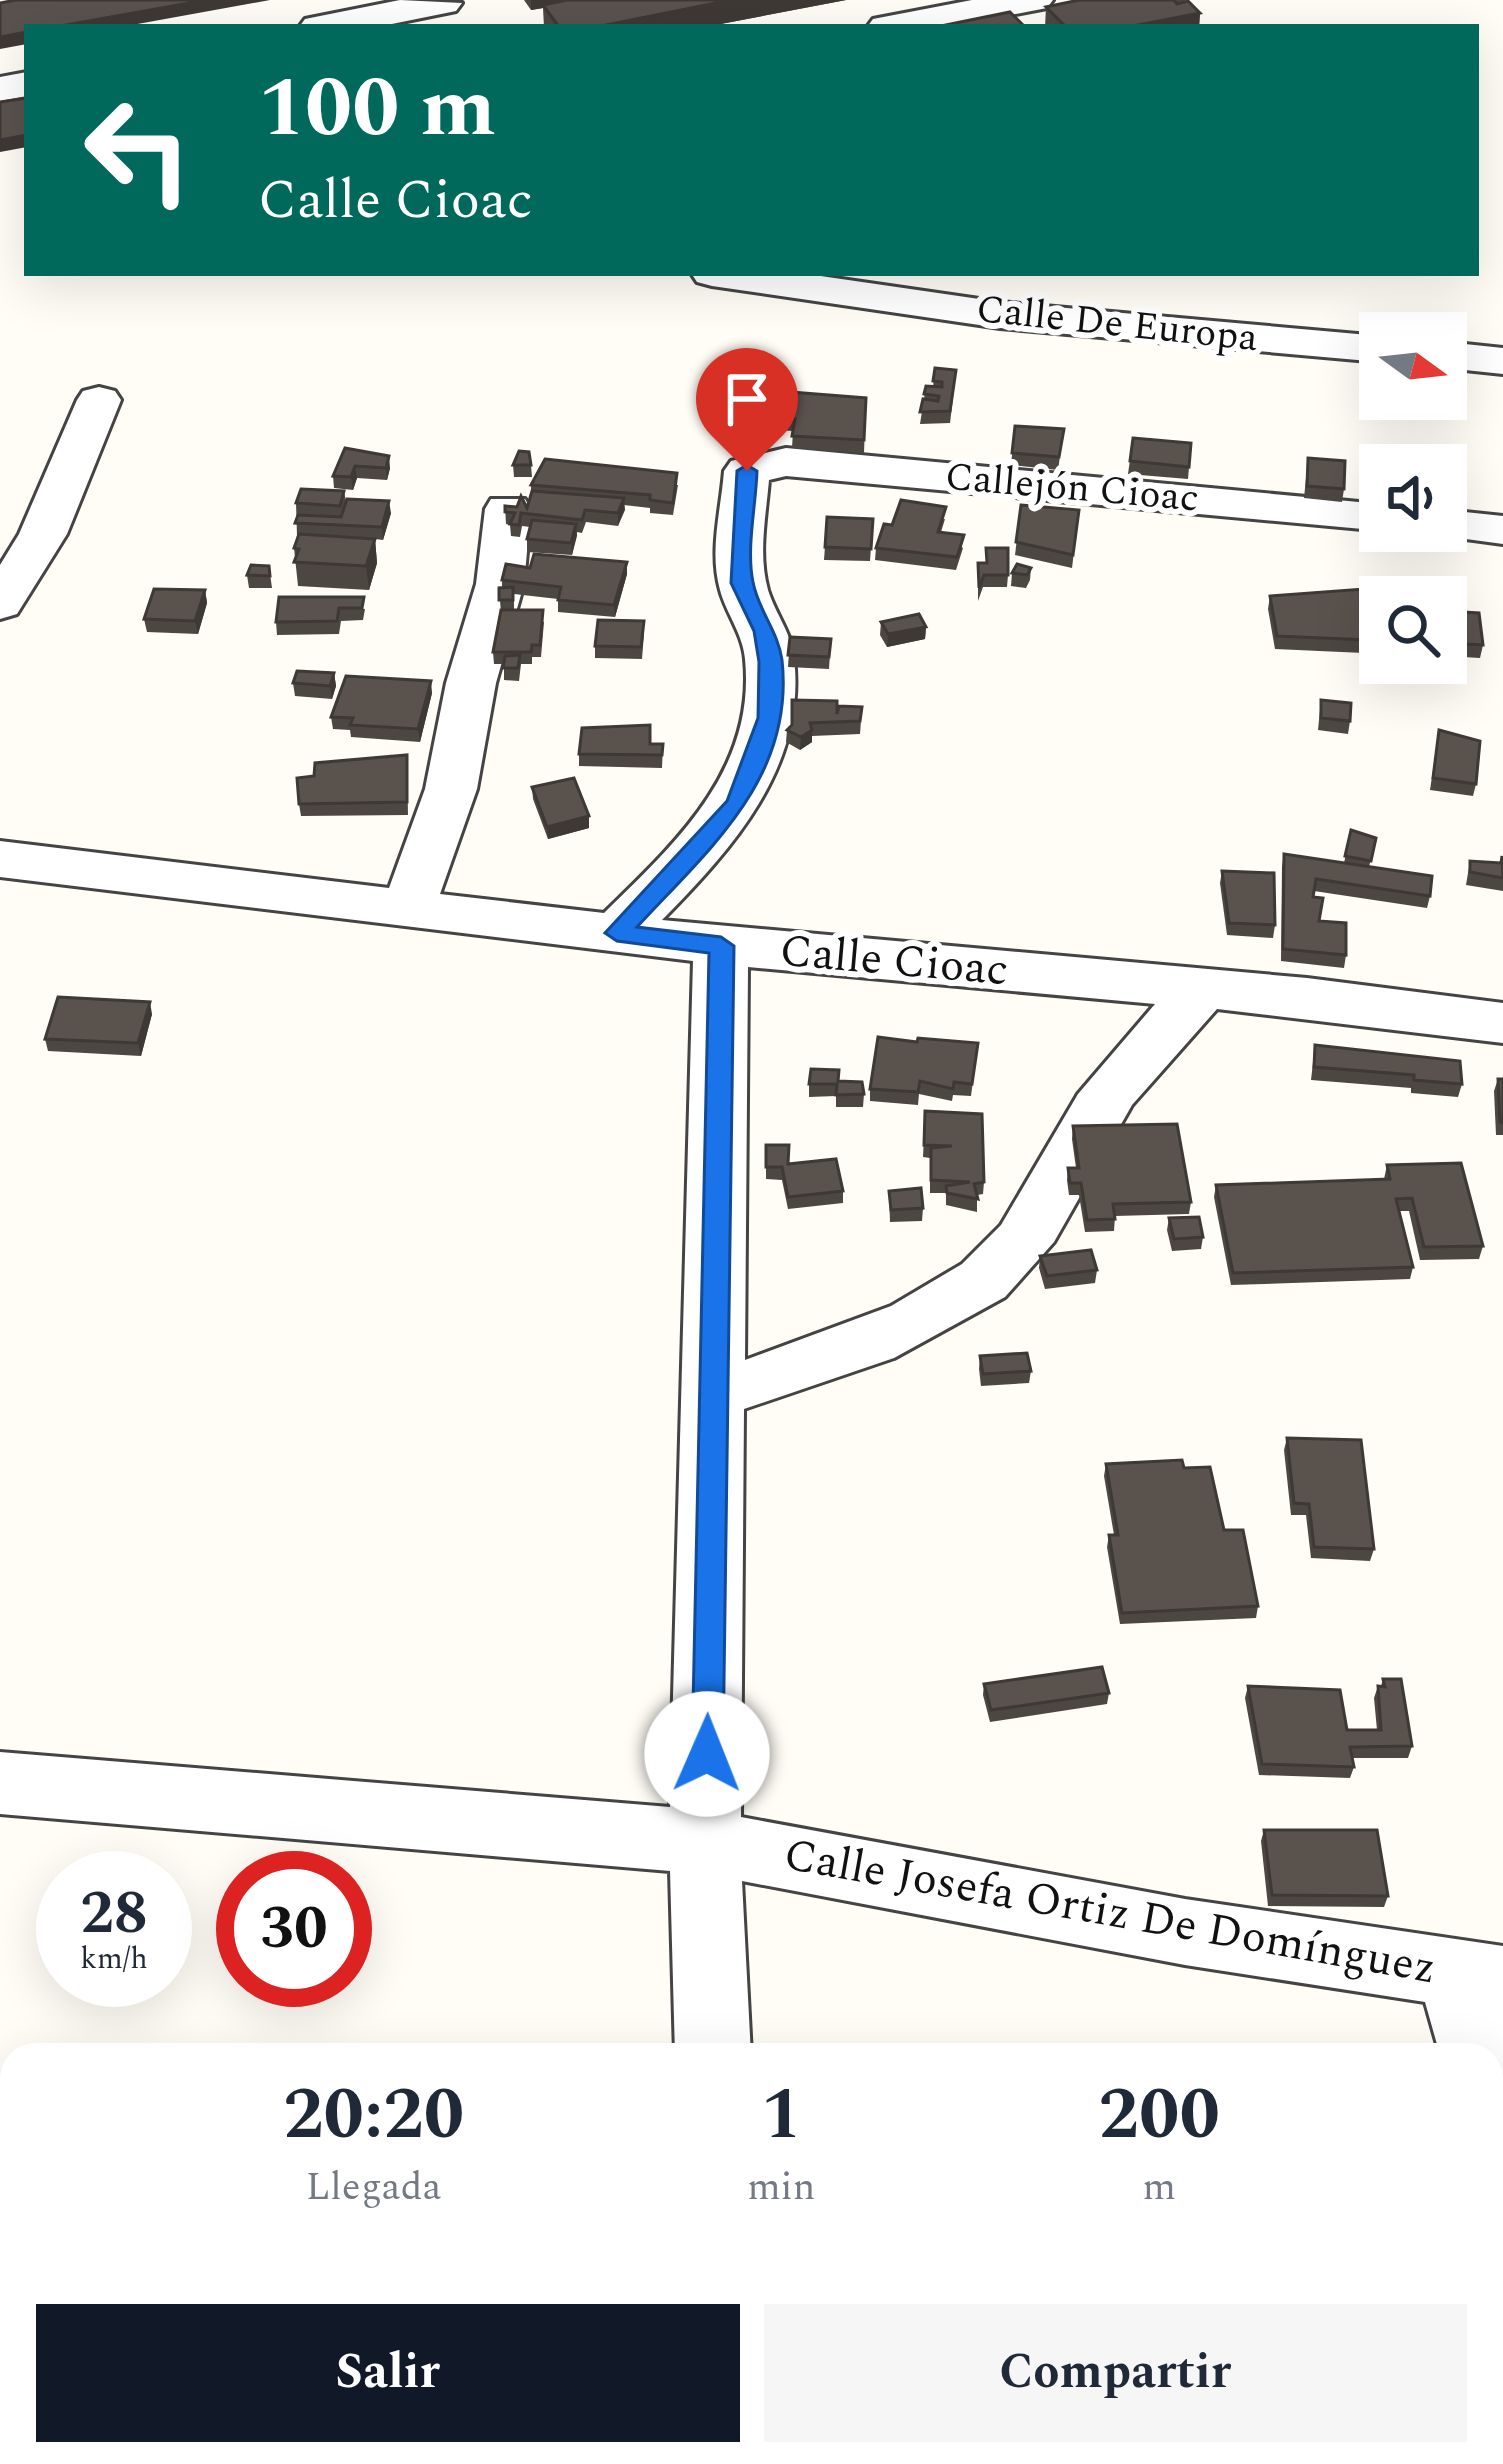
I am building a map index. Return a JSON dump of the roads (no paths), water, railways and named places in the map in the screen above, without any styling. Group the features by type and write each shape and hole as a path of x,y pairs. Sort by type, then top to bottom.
{"street":[{"path":"902,24 1034,0"},
{"path":"341,24 448,10"},
{"name":"Calle De Europa","path":"733,276 1000,315 1359,348"},
{"path":"1467,358 1503,361"},
{"path":"0,604 44,534 99,400"},
{"name":"Callejón Cioac","path":"617,933 737,804 770,718 771,662 765,631 742,583 747,471 764,463 1359,516"},
{"path":"410,906 452,789 471,683 500,584 508,509"},
{"path":"1467,526 1503,530"},
{"name":"Calle Cioac","path":"0,859 721,946 1204,989 1503,1023"},
{"path":"713,2043 705,1842 721,946"},
{"path":"713,1394 767,1378 957,1301 1009,1257 1046,1208 1085,1130 1140,1049 1204,989"},
{"name":"Calle Josefa Ortiz De Domínguez","path":"0,1783 705,1842 1185,1932 1478,1975"},
{"path":"1478,1975 1478,2043"}]}
